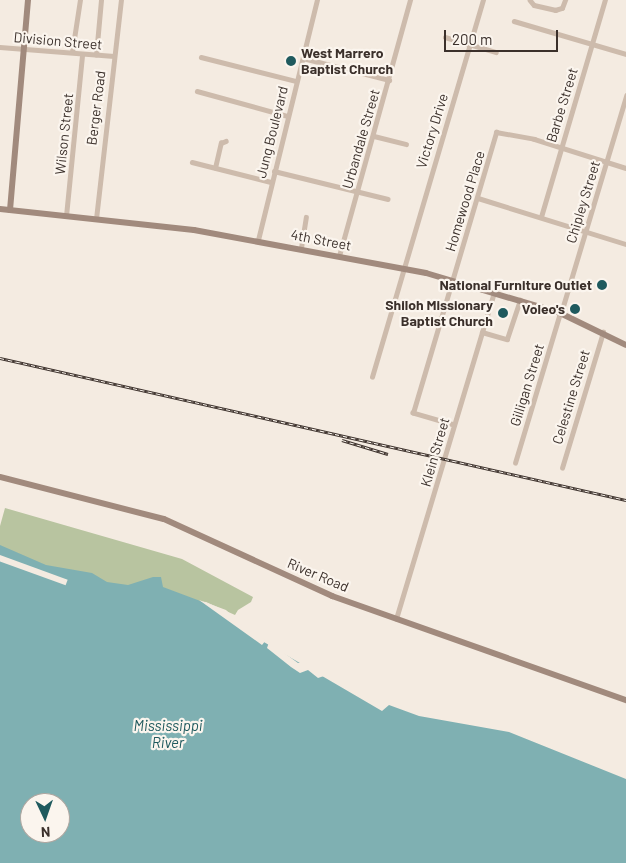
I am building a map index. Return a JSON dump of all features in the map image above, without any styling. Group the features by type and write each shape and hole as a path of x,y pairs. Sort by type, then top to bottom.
{"main road":[{"path":"10,210 28,0"},
{"name":"4th Street","path":"0,209 96,219 258,240 452,279 561,313 603,332 626,345"},
{"name":"River Road","path":"0,476 164,519 324,593 626,700"}],"street":[{"path":"72,52 80,0"},
{"path":"96,56 101,0"},
{"name":"Berger Road","path":"96,219 121,0"},
{"name":"Jung Boulevard","path":"258,240 317,0"},
{"name":"Urbandale Street","path":"339,256 374,136 410,0"},
{"name":"Victory Drive","path":"372,377 484,0"},
{"path":"530,0 534,4 560,9 564,0"},
{"name":"Barbe Street","path":"541,216 605,0"},
{"path":"514,21 626,54"},
{"path":"445,37 496,52"},
{"name":"Division Street","path":"0,47 72,52 82,55 114,56"},
{"name":"Wilson Street","path":"66,216 82,55"},
{"path":"201,57 296,81"},
{"path":"303,58 389,80"},
{"path":"197,92 288,116"},
{"name":"Chipley Street","path":"561,313 626,96"},
{"name":"Homewood Place","path":"454,425 413,413 498,130 561,148"},
{"path":"374,136 406,144"},
{"path":"215,168 221,143 226,141"},
{"path":"561,148 626,168"},
{"path":"192,162 271,182"},
{"path":"274,171 388,199"},
{"path":"478,198 541,216 626,244"},
{"path":"301,248 306,217"},
{"name":"Klein Street","path":"396,619 494,292"},
{"path":"482,332 507,339 520,300"},
{"name":"Gilligan Street","path":"515,463 561,313"},
{"name":"Celestine Street","path":"562,468 603,332"}],"green space":[{"path":"5,508 182,559 253,597 251,602 238,610 235,615 206,602 131,594 48,567 0,547 0,526"}],"water":[{"name":"Mississippi River","path":"0,545 46,565 92,573 107,582 128,585 153,577 161,577 163,587 219,608 245,631 382,711 389,705 419,716 509,732 626,779 626,863 0,863"}],"pier":[{"path":"0,555 68,580 66,585 0,561"},
{"path":"199,600 226,610 246,629 266,640 262,645"},
{"path":"269,642 298,663 305,663 324,676 318,678 308,670 300,673 267,648"}],"railway":[{"path":"0,358 626,500"},
{"path":"342,440 388,454"}],"place":[{"name":"West Marrero Baptist Church","path":"291,61"},
{"name":"National Furniture Outlet","path":"602,285"},
{"name":"Voleo's","path":"575,309"},
{"name":"Shiloh Missionary Baptist Church","path":"503,313"}]}
